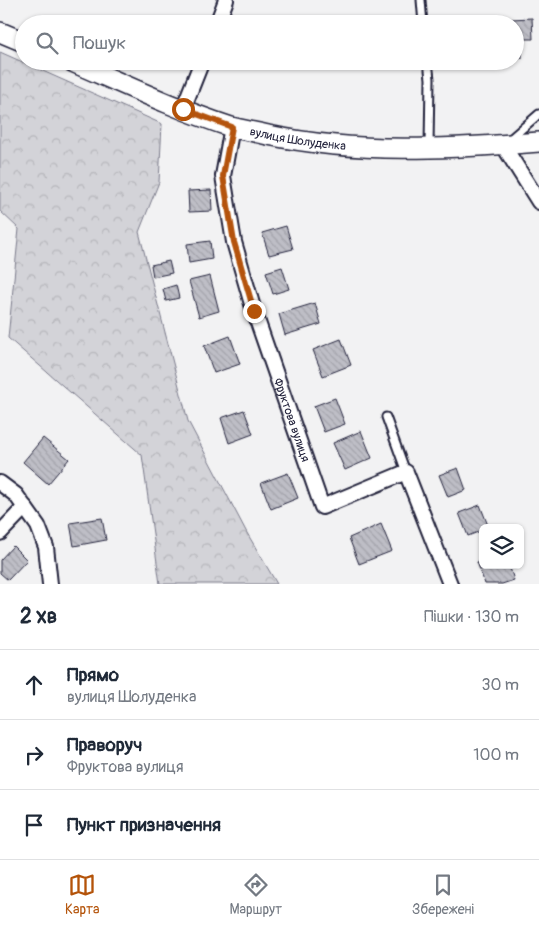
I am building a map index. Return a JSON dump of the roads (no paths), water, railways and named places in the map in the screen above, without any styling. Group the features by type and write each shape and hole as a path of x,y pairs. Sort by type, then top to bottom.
{"main road":[{"path":"0,32 15,38"},
{"name":"вулиця Шолуденка","path":"91,70 183,109 232,127 289,140 345,147 429,149 539,142"}],"street":[{"path":"220,15 226,0"},
{"path":"183,109 198,70"},
{"name":"Фруктова вулиця","path":"232,127 223,176 234,242 254,311 322,507 406,472"},
{"path":"503,145 539,202"},
{"path":"406,472 450,584"},
{"path":"0,483 16,495 38,526 46,547 50,584"},
{"path":"0,533 25,507"}],"lane":[{"path":"421,0 422,15"},
{"path":"429,70 429,149"},
{"path":"503,145 539,114"},
{"path":"386,417 406,472"}]}
